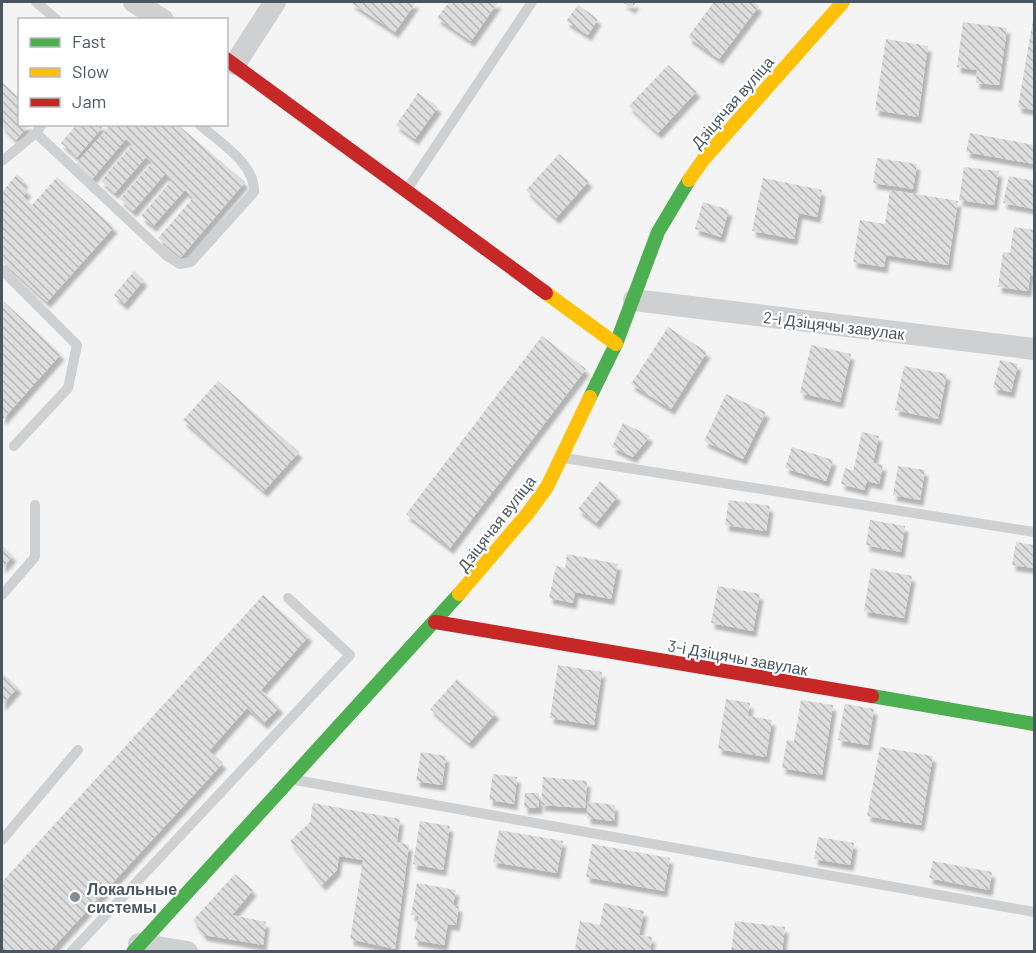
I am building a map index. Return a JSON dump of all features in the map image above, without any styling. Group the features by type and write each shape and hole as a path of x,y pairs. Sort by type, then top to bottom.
{"street":[{"path":"134,2 160,18"},
{"path":"275,2 231,61 616,344"},
{"name":"Дзіцячая вуліца","path":"136,948 435,622 528,513 547,487 616,344 658,232 678,196 703,160 843,2"},
{"name":"2-і Дзіцячы завулак","path":"634,300 1035,349"},
{"name":"3-і Дзіцячы завулак","path":"435,622 1035,724"},
{"path":"136,948 187,951"}],"lane":[{"path":"36,2 55,18"},
{"path":"407,191 532,2"},
{"path":"2,161 39,129 167,256 180,264 191,262 254,192 255,182 245,165 201,126"},
{"path":"2,270 77,345 68,387 14,446"},
{"path":"561,457 1035,532"},
{"path":"2,595 35,557 35,505"},
{"path":"71,951 350,655 288,598"},
{"path":"2,840 78,750"},
{"path":"289,779 1035,912"}],"building":[{"path":"350,2 416,2 395,32"},
{"path":"449,2 498,2 471,41 437,18"},
{"path":"622,2 636,2 632,8"},
{"path":"714,2 753,2 759,6 719,59 688,37"},
{"path":"578,5 598,19 588,35 566,21"},
{"path":"1034,21 1034,110 1018,107"},
{"path":"963,22 1007,28 999,85 976,83 977,70 957,67"},
{"path":"886,39 928,46 918,117 875,110"},
{"path":"668,65 697,91 658,133 629,106"},
{"path":"2,82 18,97 18,126 28,126 16,140 2,126"},
{"path":"418,93 438,107 415,139 396,125"},
{"path":"75,126 103,126 77,157 61,143"},
{"path":"109,126 179,126 245,182 181,257 158,238 193,198 185,190 153,226 141,216 172,180 165,174 133,211 120,199 152,163 146,157 115,193 101,181 132,145 126,139 92,179 76,164"},
{"path":"970,133 1034,145 1034,164 966,152"},
{"path":"559,154 589,181 556,218 526,190"},
{"path":"877,158 917,164 913,189 873,183"},
{"path":"964,167 999,171 994,205 959,200"},
{"path":"17,174 25,181 21,185 28,191 23,196 32,205 57,177 114,227 47,302 2,261 2,192"},
{"path":"1009,176 1034,181 1034,209 1003,203"},
{"path":"763,178 822,190 817,217 799,213 794,239 752,231"},
{"path":"890,190 958,201 948,265 886,255 884,267 853,262 860,220 885,224"},
{"path":"703,202 729,210 721,237 695,229"},
{"path":"1014,227 1034,230 1034,276 1030,275 1028,291 998,287 1003,252 1010,253"},
{"path":"134,271 144,280 124,304 114,295"},
{"path":"2,300 61,354 2,420"},
{"path":"668,327 707,352 671,409 631,384"},
{"path":"542,336 586,369 450,548 406,514"},
{"path":"811,345 851,354 840,402 800,393"},
{"path":"1000,360 1018,364 1011,392 993,388"},
{"path":"904,366 947,374 938,419 895,410"},
{"path":"218,381 299,452 264,491 183,420"},
{"path":"726,394 766,412 743,459 704,441"},
{"path":"623,423 650,436 633,457 612,447"},
{"path":"862,432 879,436 873,463 883,465 879,484 867,481 864,490 841,484 845,468 853,471"},
{"path":"792,447 833,460 826,481 785,468"},
{"path":"898,466 925,470 920,500 893,495"},
{"path":"600,481 618,496 596,523 578,509"},
{"path":"729,500 770,506 766,531 725,525"},
{"path":"870,520 905,526 901,552 866,545"},
{"path":"1016,542 1034,545 1034,568 1012,565"},
{"path":"2,545 13,556 2,568"},
{"path":"567,554 618,564 611,599 575,592 573,603 549,598 556,566 565,568"},
{"path":"871,568 912,576 904,618 864,611"},
{"path":"718,586 760,594 753,631 711,623"},
{"path":"263,595 309,636 261,690 280,707 264,723 247,708 209,751 223,763 49,952 2,952 2,882"},
{"path":"558,665 602,672 594,725 550,718"},
{"path":"2,673 18,687 2,705"},
{"path":"457,679 496,713 469,743 430,709"},
{"path":"726,699 750,703 748,716 772,720 766,757 718,749"},
{"path":"801,700 833,705 822,775 782,768 787,740 794,741"},
{"path":"845,704 874,709 868,745 838,740"},
{"path":"880,747 933,756 921,825 867,816"},
{"path":"421,752 446,756 442,785 416,781"},
{"path":"493,774 517,777 514,804 489,800"},
{"path":"543,777 587,781 585,808 541,805"},
{"path":"525,793 539,793 539,808 524,808"},
{"path":"588,802 615,805 614,821 587,818"},
{"path":"313,803 400,819 397,842 409,845 395,949 350,939 363,860 339,856 337,870 322,885 290,841 310,822"},
{"path":"420,821 450,826 443,870 413,864"},
{"path":"499,830 563,841 557,873 493,862"},
{"path":"818,837 854,843 850,865 814,859"},
{"path":"592,844 670,858 664,891 586,877"},
{"path":"933,861 992,872 989,890 929,878"},
{"path":"235,874 253,890 232,915 266,922 263,945 204,935 193,920"},
{"path":"417,883 456,890 453,905 459,906 456,925 448,924 444,945 414,940 419,916 411,915"},
{"path":"604,903 644,911 639,935 652,937 650,952 586,952 575,949 580,921 600,925"},
{"path":"735,921 785,927 782,952 731,952"}],"traffic: fast":[{"path":"590,397 616,344 658,232 689,180"},
{"path":"133,952 459,594"},
{"path":"872,696 1034,724"}],"traffic: slow":[{"path":"689,180 703,160 843,2"},
{"path":"546,293 616,344"},
{"path":"459,594 528,513 547,487 590,397"}],"traffic: jam":[{"path":"228,60 546,293"},
{"path":"435,622 872,696"}],"place":[{"name":"Локальные системы","path":"75,897"}]}
